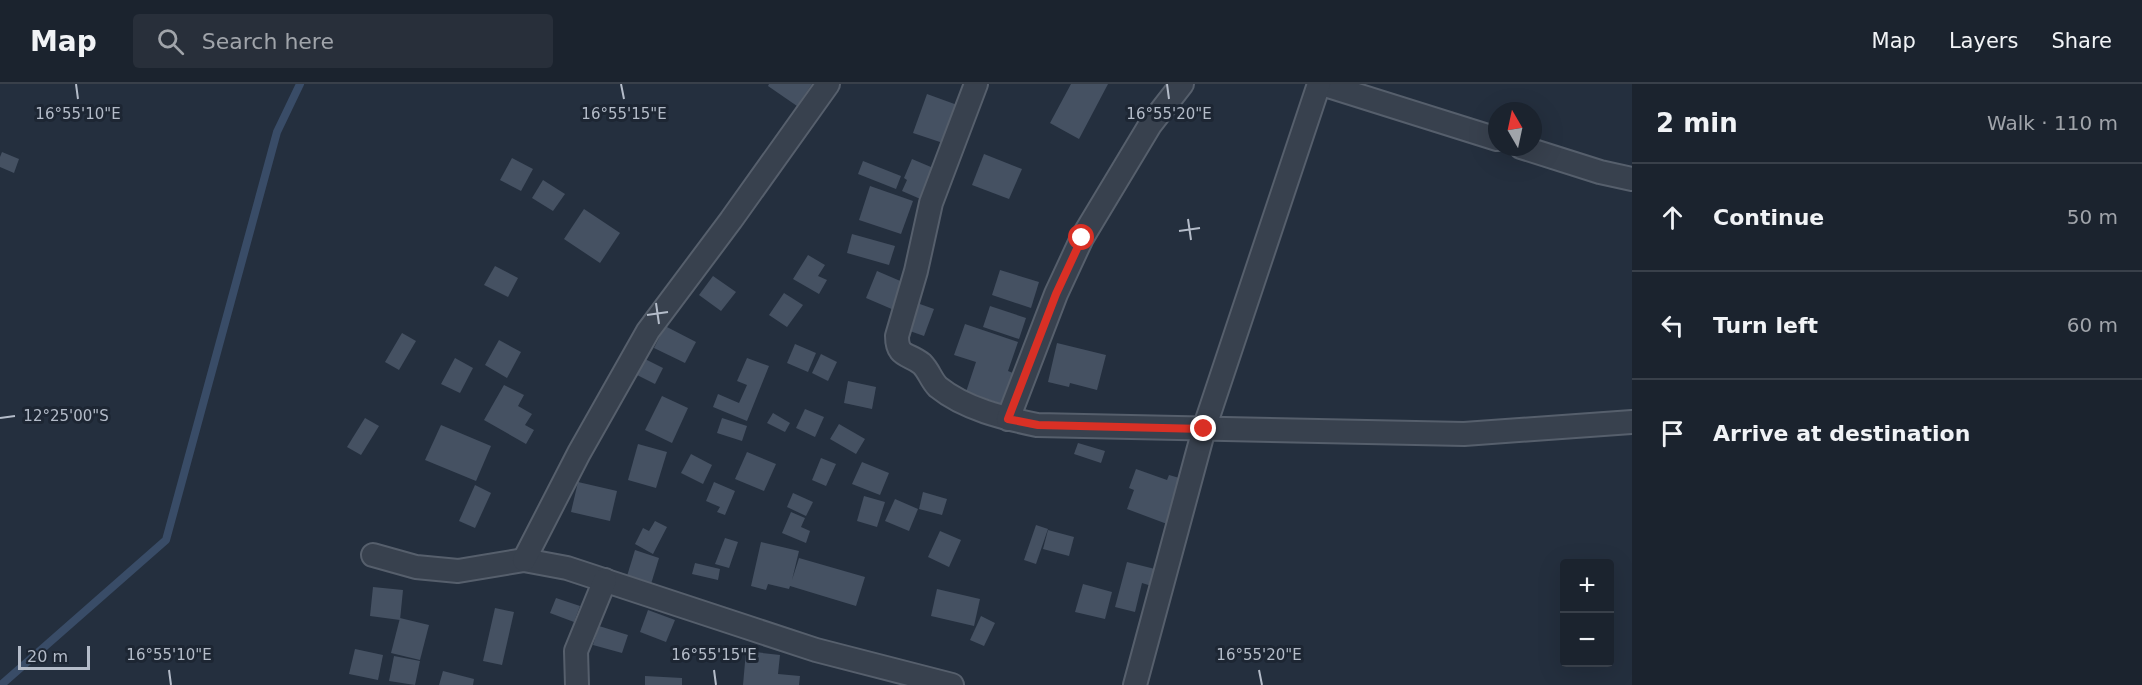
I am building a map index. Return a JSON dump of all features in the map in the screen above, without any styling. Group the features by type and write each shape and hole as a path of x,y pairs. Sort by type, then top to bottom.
{"street":[{"path":"524,560 579,453 648,330 828,84"},
{"path":"976,84 931,203 916,271 897,336 897,346 902,353 919,361 926,368 931,380 940,388 966,403 1008,419 1038,425 1464,434 1632,422"},
{"path":"1008,419 1056,294 1082,238 1150,125 1182,84"},
{"path":"1135,685 1204,429 1320,84 1488,136"},
{"path":"1542,154 1600,172 1632,179"},
{"path":"373,555 416,567 458,571 524,560 567,568 816,650 952,685"},
{"path":"577,685 576,651 605,580"}],"building":[{"path":"769,84 812,84 797,106 768,86"},
{"path":"1071,84 1108,84 1079,139 1050,123"},
{"path":"927,94 960,106 946,144 913,133"},
{"path":"2,152 19,159 14,173 0,167"},
{"path":"984,154 1022,169 1009,199 972,185"},
{"path":"512,158 533,169 521,191 500,180"},
{"path":"912,159 938,170 925,201 902,191 907,180 904,178"},
{"path":"863,161 901,176 896,189 858,174"},
{"path":"543,180 565,194 553,211 532,198"},
{"path":"870,186 913,201 901,234 859,220"},
{"path":"584,209 620,233 600,263 564,239"},
{"path":"852,234 895,246 889,265 847,253"},
{"path":"808,255 825,265 818,276 827,280 819,294 793,279"},
{"path":"495,266 518,278 508,297 484,285"},
{"path":"1000,270 1039,282 1031,308 992,295"},
{"path":"877,271 905,283 894,310 866,298"},
{"path":"713,276 736,292 721,311 699,295"},
{"path":"784,293 803,305 787,327 769,315"},
{"path":"917,303 934,309 924,336 907,330"},
{"path":"990,306 1026,318 1019,339 983,327"},
{"path":"965,324 1018,342 1008,371 1018,375 1008,406 966,392 976,362 954,355"},
{"path":"665,326 696,342 685,363 654,348"},
{"path":"402,333 416,341 399,370 385,362"},
{"path":"499,340 521,352 507,378 485,365"},
{"path":"1057,343 1106,355 1097,390 1070,383 1069,387 1048,382"},
{"path":"795,344 816,353 808,372 787,363"},
{"path":"821,354 837,362 828,381 812,373"},
{"path":"455,358 473,368 460,393 441,384"},
{"path":"747,358 769,366 747,421 713,407 718,394 739,403 747,385 737,381"},
{"path":"645,359 663,368 655,384 637,375"},
{"path":"848,381 876,387 872,409 844,403"},
{"path":"504,385 524,395 518,406 532,414 525,425 534,430 526,444 484,420"},
{"path":"662,396 688,408 672,443 645,430"},
{"path":"805,409 824,417 815,437 796,428"},
{"path":"773,413 790,423 785,432 767,423"},
{"path":"365,418 379,426 361,455 347,447"},
{"path":"722,418 747,426 742,441 717,433"},
{"path":"839,424 865,439 856,454 830,439"},
{"path":"441,425 491,446 476,481 425,460"},
{"path":"1078,443 1105,451 1101,463 1074,454"},
{"path":"638,444 667,452 656,488 628,480"},
{"path":"747,452 776,464 764,491 735,479"},
{"path":"691,454 712,465 703,484 681,473"},
{"path":"821,458 836,464 826,486 812,480"},
{"path":"862,462 889,473 880,495 852,484"},
{"path":"1136,469 1167,480 1169,475 1183,479 1167,524 1127,509 1134,490 1129,488"},
{"path":"578,482 617,491 610,521 571,512"},
{"path":"714,482 735,491 725,515 717,512 720,507 706,501"},
{"path":"475,485 491,493 475,528 459,521"},
{"path":"923,492 947,499 942,515 919,509"},
{"path":"793,493 813,502 806,516 787,507"},
{"path":"864,496 885,502 877,527 857,521"},
{"path":"895,499 918,509 909,531 885,521"},
{"path":"791,512 805,518 801,527 810,531 806,543 782,533"},
{"path":"655,521 667,527 653,554 635,544 643,528 649,531"},
{"path":"1036,525 1048,529 1036,564 1024,560"},
{"path":"1048,530 1074,537 1069,556 1043,549"},
{"path":"940,531 961,540 949,567 928,557"},
{"path":"725,538 738,542 729,568 715,564"},
{"path":"761,542 799,551 792,580 799,558 865,577 856,606 790,586 789,589 768,584 766,590 751,586"},
{"path":"635,550 659,558 651,584 627,576"},
{"path":"1127,562 1159,570 1155,587 1142,583 1135,612 1115,607"},
{"path":"695,563 720,569 718,580 692,574"},
{"path":"1083,584 1112,592 1105,619 1075,612"},
{"path":"373,587 403,590 400,620 370,616"},
{"path":"937,589 980,599 974,626 931,616"},
{"path":"556,598 580,606 574,622 550,613"},
{"path":"495,608 514,612 502,665 483,661"},
{"path":"648,610 675,620 666,642 640,632"},
{"path":"981,616 995,623 984,646 970,640"},
{"path":"400,618 429,625 420,660 391,653"},
{"path":"599,626 628,635 622,653 593,645"},
{"path":"355,649 383,655 378,680 349,674"},
{"path":"746,651 780,655 778,674 800,676 799,685 743,685"},
{"path":"394,656 420,661 415,685 389,681"},
{"path":"443,671 474,679 473,685 439,685"},
{"path":"645,676 682,678 682,685 645,685"}],"waterway":[{"path":"1,685 166,540 277,132 300,84"}],"route":[{"path":"1082,238 1056,294 1008,419 1038,425 1204,429"}]}
